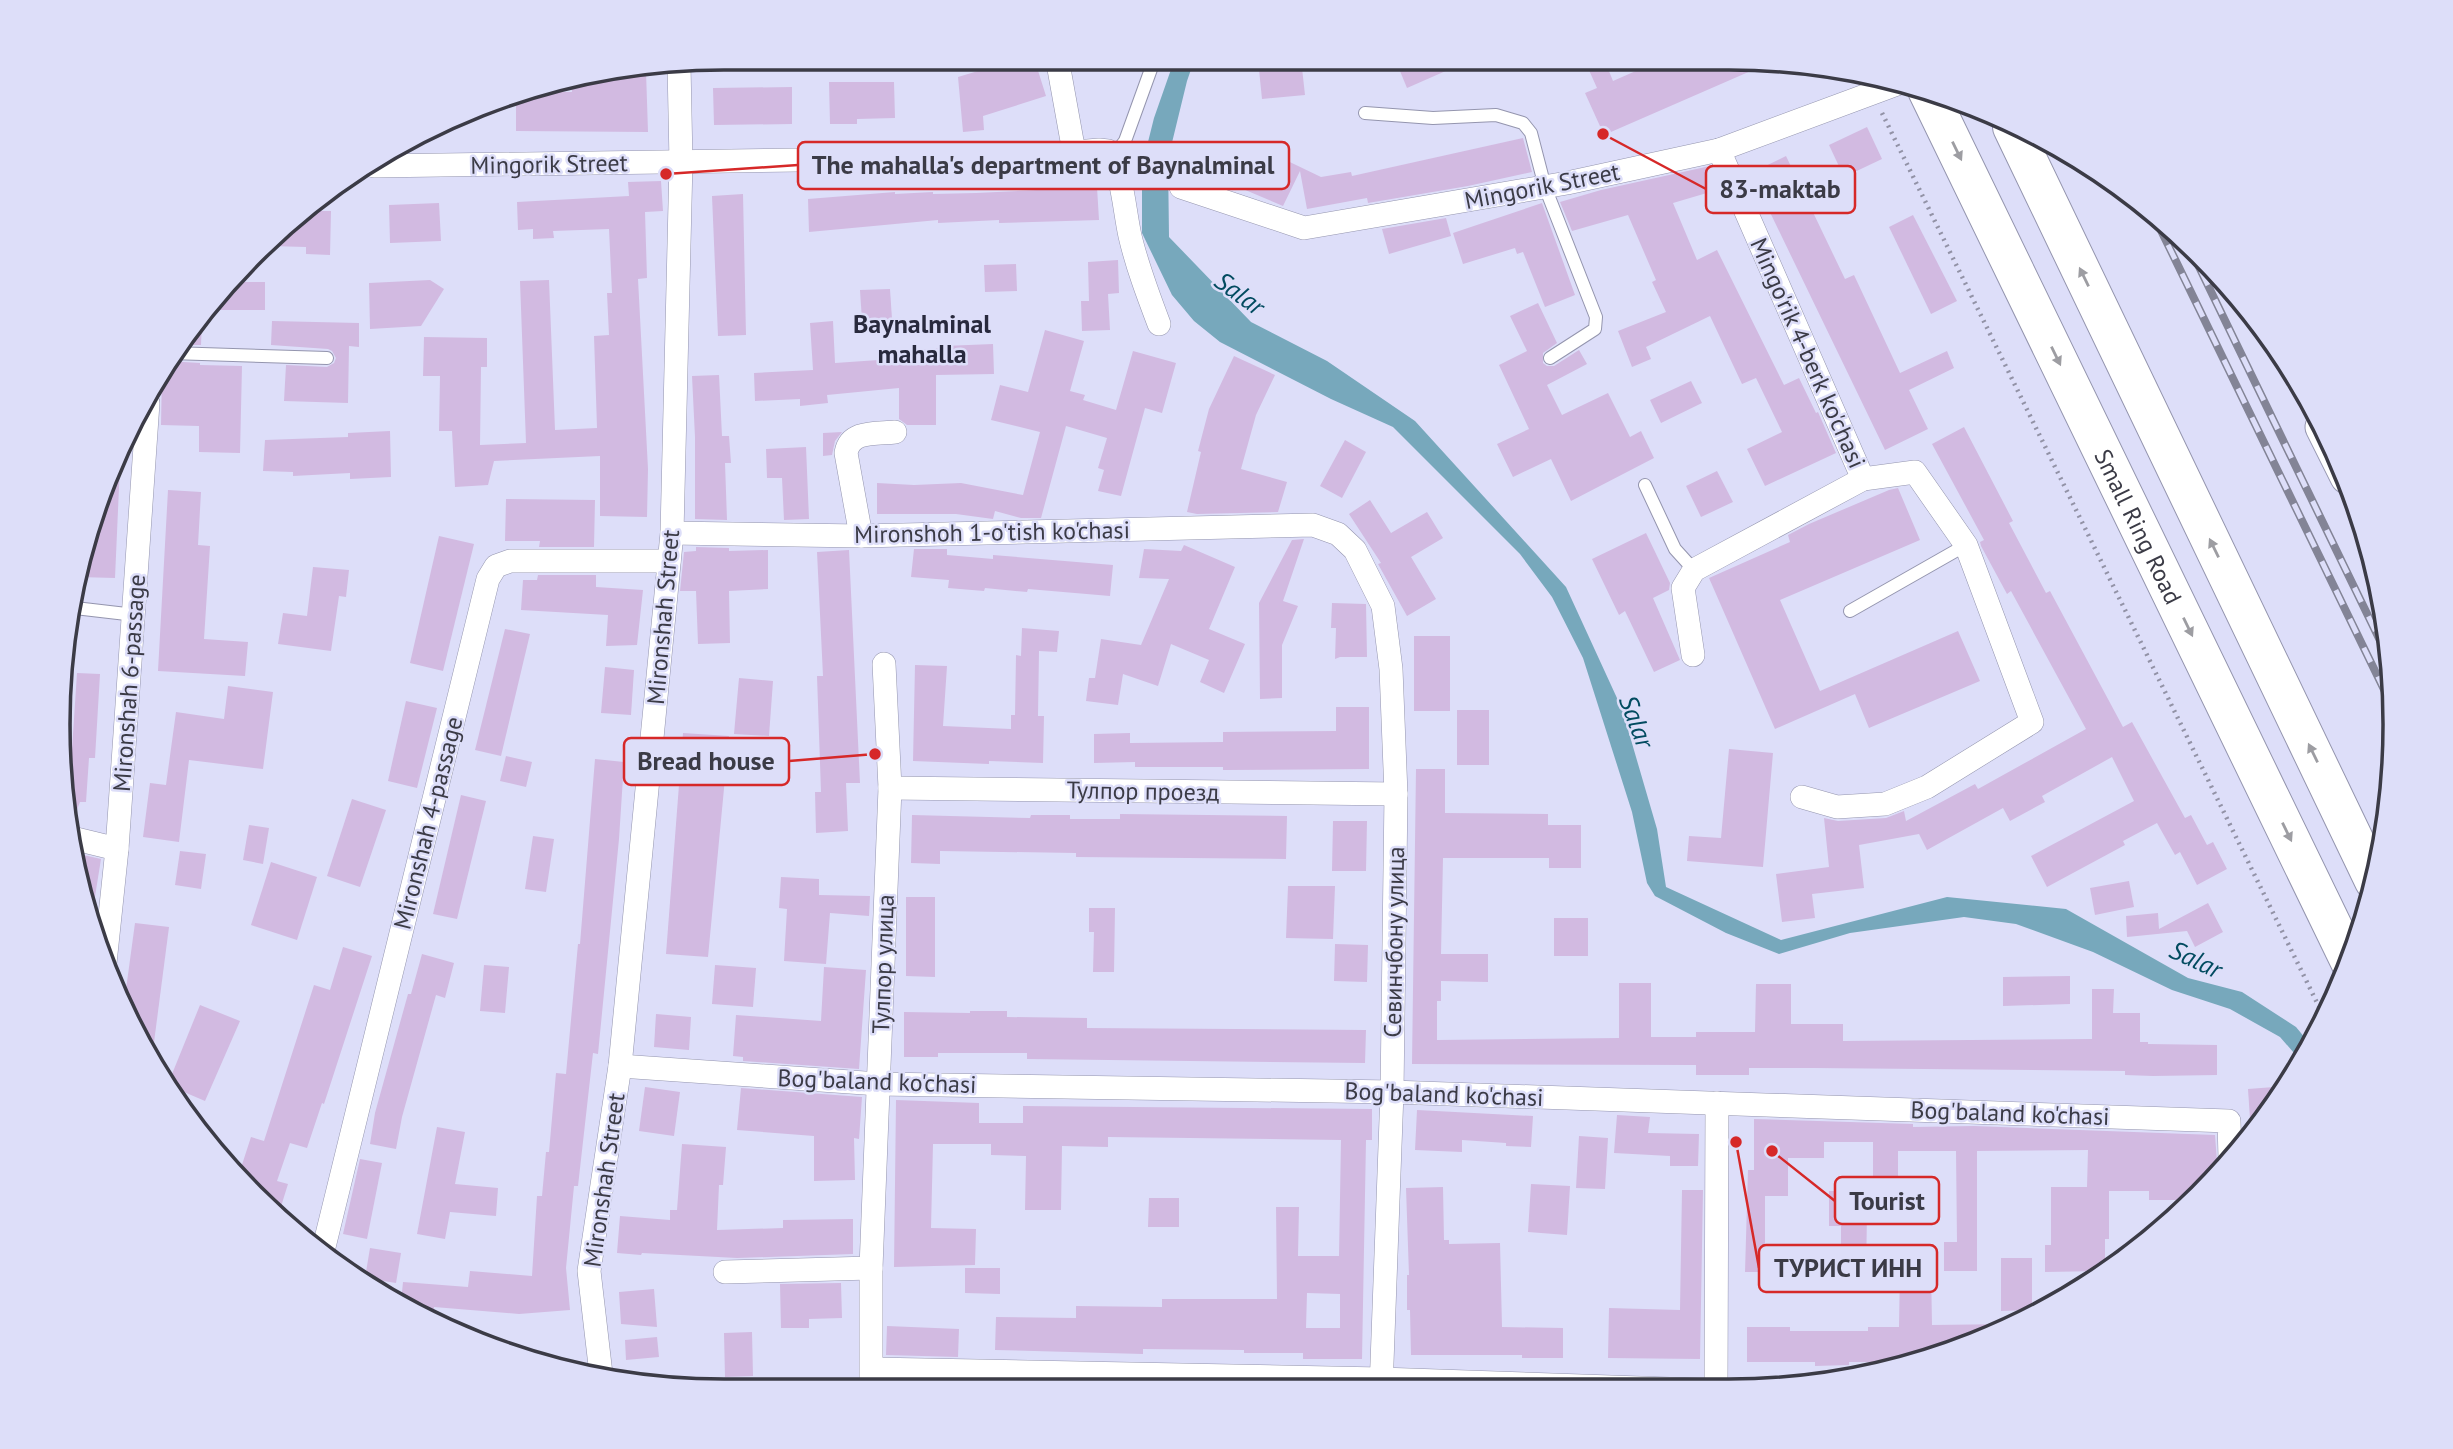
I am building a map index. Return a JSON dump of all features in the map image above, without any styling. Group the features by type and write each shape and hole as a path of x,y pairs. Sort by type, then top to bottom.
{"highway":[{"name":"Small Ring Road","path":"1933,103 2343,948"},
{"path":"2016,136 2367,866"}],"street":[{"path":"1059,70 1074,152"},
{"name":"Mironshah Street","path":"600,1367 589,1271 620,1066 672,533 681,162 679,71"},
{"name":"Mingorik Street","path":"1181,187 1304,228 1545,187 1719,150 1885,89"},
{"name":"Mingorik Street","path":"384,166 1019,157 1099,150 1108,151 1112,158"},
{"name":"Mingo'rik 4-berk ko'chasi","path":"1719,150 1864,479"},
{"path":"1112,158 1142,279 1159,324"},
{"name":"Mironshah 6-passage","path":"107,939 117,849 147,417"},
{"path":"861,536 846,453 848,443 855,437 895,432"},
{"name":"Mingo'rik 4-berk ko'chasi","path":"1694,570 1864,479 1915,472 1966,545 2032,722 1927,787 1885,804 1837,807 1802,797"},
{"name":"Mironshoh 1-o'tish ko'chasi","path":"672,533 861,536 1313,525"},
{"name":"Севинчбону улица","path":"1313,525 1338,534 1355,551 1383,606 1391,669 1396,794 1392,1091 1381,1379"},
{"name":"Mironshah 4-passage","path":"325,1243 488,579 496,566 510,561 669,561"},
{"path":"1693,655 1683,588 1694,570"},
{"name":"Тулпор улица","path":"871,1379 871,1268 890,788 884,664"},
{"name":"Тулпор проезд","path":"890,788 1396,794"},
{"path":"81,840 117,849"},
{"name":"Bog'baland ko'chasi","path":"620,1066 879,1084 1392,1091 2229,1121 2230,1145"},
{"path":"1716,1379 1717,1103"},
{"path":"725,1272 871,1268"}],"lane":[{"path":"1112,158 1125,141 1151,70"},
{"path":"1365,113 1433,118 1496,115 1523,123 1531,133 1545,187 1596,317 1595,329 1550,358"},
{"path":"186,353 327,358"},
{"path":"1645,485 1675,549 1694,570"},
{"path":"1850,611 1966,545"},
{"path":"81,609 135,615"}],"path":[{"path":"1873,94 2319,1007"}],"water":[{"name":"Salar","path":"1171,70 1191,70 1168,159 1169,237 1251,322 1327,361 1415,421 1566,587 1622,709 1657,829 1666,887 1781,940 1947,897 2066,909 2188,978 2242,992 2296,1027 2304,1036 2294,1053 2280,1037 2230,1009 2172,990 2093,952 2016,924 1964,917 1850,933 1779,954 1726,933 1655,896 1647,883 1632,812 1583,658 1552,597 1520,554 1393,427 1331,399 1220,342 1194,321 1172,295 1142,233 1142,166 1154,118"}],"building":[{"path":"981,70 1038,70 1046,96 983,116 984,130 963,132 958,77"},
{"path":"1259,70 1302,70 1305,95 1262,99"},
{"path":"1400,70 1448,70 1407,88"},
{"path":"1589,70 1608,70 1613,81 1638,70 1752,71 1604,135 1585,93 1597,88"},
{"path":"646,75 648,132 516,131 516,104 555,92 572,92 572,88"},
{"path":"829,82 894,82 895,118 857,119 857,124 830,124"},
{"path":"792,87 792,124 714,125 713,88"},
{"path":"1867,127 1882,159 1844,177 1829,145"},
{"path":"1523,138 1532,172 1368,203 1367,198 1307,209 1300,171 1283,206 1231,184 1250,143 1321,177 1351,172 1352,176"},
{"path":"1786,156 1845,279 1854,275 1900,373 1947,351 1954,368 1909,390 1928,429 1885,450 1751,173"},
{"path":"1710,166 1717,190 1673,203 1697,260 1717,250 1784,385 1799,378 1836,453 1765,486 1747,449 1782,432 1756,378 1742,384 1710,316 1646,347 1651,359 1632,367 1618,331 1666,312 1652,282 1656,280 1628,215 1572,231 1560,202 1601,190"},
{"path":"661,181 663,211 645,212 647,278 638,279 648,469 647,517 600,516 600,456 494,461 488,485 455,487 452,431 439,431 440,376 423,376 424,337 487,338 487,367 481,367 480,445 526,443 520,281 549,280 555,430 597,428 594,336 609,335 607,293 612,293 609,229 553,231 554,238 533,239 533,229 518,230 517,202 629,196 628,182"},
{"path":"1097,187 1099,220 938,223 938,220 809,232 808,199 895,192 976,193"},
{"path":"743,194 746,335 718,336 712,196"},
{"path":"439,203 441,241 390,243 389,205"},
{"path":"1542,203 1575,295 1545,307 1523,252 1517,254 1515,248 1463,264 1453,233"},
{"path":"319,211 331,211 330,255 306,254 306,247 278,246"},
{"path":"1913,215 1957,301 1931,314 1889,227"},
{"path":"1446,218 1451,236 1389,254 1382,229"},
{"path":"1118,260 1119,293 1108,294 1110,330 1082,331 1081,301 1089,301 1088,262"},
{"path":"1016,264 1017,291 985,292 984,265"},
{"path":"430,280 444,289 421,326 370,329 369,283"},
{"path":"243,282 265,282 265,310 218,310"},
{"path":"890,289 892,319 862,321 860,290"},
{"path":"1538,303 1557,343 1543,353 1543,363 1554,366 1579,350 1587,364 1547,385 1562,415 1608,393 1630,437 1641,431 1654,458 1571,501 1551,459 1513,477 1497,444 1529,429 1499,365 1527,351 1510,316"},
{"path":"272,321 359,323 359,347 349,346 348,403 284,401 286,365 327,367 334,363 336,358 328,349 271,345"},
{"path":"833,321 835,363 893,359 892,351 993,344 994,374 936,375 936,425 907,425 899,419 899,388 827,395 828,403 800,406 800,399 755,401 754,373 813,370 810,323"},
{"path":"1045,330 1084,341 1070,391 1085,395 1083,400 1116,410 1133,351 1176,363 1162,413 1145,408 1121,496 1098,491 1104,470 1098,468 1107,438 1066,426 1041,518 1021,518 995,511 993,519 956,514 877,514 877,483 961,483 1023,495 1040,432 991,420 1000,385 1028,392"},
{"path":"202,331 201,345 191,345"},
{"path":"1234,356 1275,375 1256,415 1241,469 1287,482 1278,512 1187,512 1209,409"},
{"path":"180,362 242,366 240,453 199,452 199,426 161,425 162,391"},
{"path":"719,375 722,436 729,436 731,463 725,463 727,520 695,519 692,376"},
{"path":"1691,381 1702,403 1661,423 1650,400"},
{"path":"1964,427 2013,521 2009,523 2046,593 2050,591 2123,727 2132,722 2185,818 2191,815 2207,845 2213,842 2227,869 2197,885 2180,852 2175,855 2157,823 2123,841 2125,845 2047,887 2031,856 2134,801 2112,757 2042,796 2045,802 2010,821 2003,808 1927,850 1919,834 1859,845 1864,888 1812,894 1815,918 1782,922 1776,874 1829,867 1824,818 1838,821 1886,818 1904,811 1906,821 1975,784 1978,789 2086,729 2011,591 2007,594 1981,546 1980,542 1984,540 1932,444"},
{"path":"390,431 391,477 350,479 350,473 293,476 293,472 263,471 265,440 348,437 348,433"},
{"path":"842,432 835,441 832,455 823,456 823,433"},
{"path":"1345,440 1366,452 1342,498 1320,486"},
{"path":"806,447 809,519 784,520 782,478 767,478 766,449"},
{"path":"1717,471 1733,502 1701,517 1686,486"},
{"path":"120,475 115,578 87,577 92,555"},
{"path":"1898,488 1920,540 1780,600 1820,691 1958,631 1980,681 1869,728 1855,694 1775,729 1709,578 1790,542 1788,535 1809,524"},
{"path":"168,490 201,492 198,545 210,546 204,639 248,642 245,676 158,671"},
{"path":"506,499 595,500 594,547 539,547 540,541 505,541"},
{"path":"1370,500 1391,533 1427,512 1443,538 1411,557 1436,599 1407,616 1378,564 1381,563 1349,514"},
{"path":"1646,533 1670,583 1669,590 1653,598 1680,660 1654,672 1625,611 1619,615 1592,559"},
{"path":"439,536 474,544 443,671 410,663"},
{"path":"1304,539 1283,601 1298,606 1282,645 1282,698 1260,699 1259,603 1292,540"},
{"path":"1184,545 1235,567 1209,629 1245,644 1224,693 1200,682 1209,660 1171,644 1158,686 1123,674 1118,705 1086,701 1089,678 1095,678 1101,639 1141,645 1169,579 1139,578 1144,549 1181,551"},
{"path":"696,547 729,548 729,551 768,550 768,589 729,591 730,643 698,644 696,591 680,591 684,552 696,551"},
{"path":"914,549 947,549 947,555 993,559 993,555 1113,565 1110,596 1028,589 1027,592 948,588 949,580 911,577"},
{"path":"849,550 860,783 846,783 848,831 816,833 815,792 821,792 817,676 823,676 817,552"},
{"path":"313,567 349,570 346,597 339,596 331,651 278,644 283,613 307,616"},
{"path":"538,575 596,575 596,587 643,590 637,645 606,646 608,615 521,610 523,580 537,580"},
{"path":"1332,603 1366,604 1367,657 1335,659 1336,628 1331,628"},
{"path":"1022,628 1059,631 1057,652 1039,651 1038,716 1044,716 1043,763 913,761 915,665 947,666 943,726 1011,729 1011,715 1015,715 1016,655 1021,656"},
{"path":"505,629 530,634 501,756 475,750"},
{"path":"1414,636 1450,636 1450,711 1414,711"},
{"path":"605,667 634,670 631,715 601,713"},
{"path":"77,673 100,674 95,758 89,758 86,802 80,802 76,811 71,765"},
{"path":"739,678 773,681 769,736 734,734"},
{"path":"228,686 273,692 263,769 189,760 179,842 143,837 150,783 166,785 176,712 224,719"},
{"path":"406,701 437,708 417,788 388,781"},
{"path":"1336,707 1369,707 1369,769 1223,770 1223,767 1135,767 1135,762 1094,763 1094,734 1130,733 1130,743 1223,742 1223,732 1336,731"},
{"path":"1457,710 1489,710 1489,765 1457,765"},
{"path":"683,733 729,736 708,957 666,954"},
{"path":"1729,749 1773,753 1763,867 1687,861 1689,836 1721,838"},
{"path":"506,756 532,762 526,787 500,781"},
{"path":"595,759 624,762 598,1054 593,1053 578,1186 574,1186 566,1268 570,1310 519,1314 434,1307 434,1311 402,1294 403,1282 468,1287 470,1271 532,1276 537,1196 542,1196 546,1152 549,1152 556,1073 566,1074"},
{"path":"1416,769 1445,769 1445,813 1548,814 1548,825 1581,825 1581,868 1549,868 1549,858 1443,858 1441,954 1488,954 1488,982 1441,981 1441,1001 1437,1001 1437,1040 1619,1038 1619,983 1651,983 1651,1037 1696,1037 1696,1032 1755,1032 1756,984 1791,984 1791,1024 1843,1024 1843,1041 2092,1039 2092,989 2114,989 2113,1013 2140,1013 2140,1042 2217,1045 2217,1075 2125,1075 2125,1071 1749,1068 1749,1075 1696,1075 1696,1065 1412,1064"},
{"path":"461,795 486,801 457,919 433,914"},
{"path":"352,799 386,810 360,887 327,876"},
{"path":"1120,814 1287,816 1286,859 1076,857 1076,853 940,851 940,864 911,863 912,815 1030,818 1031,815 1070,815 1070,819 1120,819"},
{"path":"1333,821 1367,821 1366,871 1332,871"},
{"path":"249,825 269,828 263,864 243,860"},
{"path":"533,836 554,839 546,892 525,889"},
{"path":"180,851 206,854 201,889 175,885"},
{"path":"84,855 101,859 94,901"},
{"path":"271,862 317,877 297,940 251,925"},
{"path":"781,877 819,879 819,895 870,896 869,916 830,913 826,964 784,961 787,909 779,908"},
{"path":"2129,881 2134,907 2095,915 2090,888"},
{"path":"1288,886 1335,886 1333,939 1286,938"},
{"path":"906,897 935,897 935,977 906,976"},
{"path":"2208,903 2223,932 2195,947 2187,931 2127,937 2126,916 2158,913 2159,929"},
{"path":"1089,908 1115,908 1114,972 1093,972 1094,932 1089,932"},
{"path":"1554,918 1588,918 1588,956 1554,956"},
{"path":"135,923 169,927 154,1044 126,989"},
{"path":"1335,944 1368,945 1367,982 1334,981"},
{"path":"343,947 372,956 307,1148 290,1143 277,1181 288,1184 281,1206 242,1166 251,1137 264,1141 314,985 330,990"},
{"path":"422,954 454,963 445,998 436,995 402,1117 396,1149 370,1144 375,1113"},
{"path":"484,965 509,967 505,1013 480,1011"},
{"path":"715,965 756,968 753,1007 712,1004"},
{"path":"824,967 866,970 859,1069 743,1061 743,1057 733,1056 736,1015 821,1021"},
{"path":"2070,976 2070,1004 2003,1006 2003,977"},
{"path":"200,1005 240,1021 205,1101 182,1091 172,1075"},
{"path":"1007,1011 1007,1017 1087,1018 1087,1028 1366,1030 1365,1063 1027,1059 1027,1053 938,1053 938,1057 904,1057 904,1012"},
{"path":"656,1014 691,1017 689,1050 654,1047"},
{"path":"645,1087 680,1092 674,1136 639,1131"},
{"path":"2274,1087 2251,1119 2250,1119 2248,1089"},
{"path":"741,1088 862,1097 859,1139 854,1138 855,1180 814,1181 814,1136 737,1130"},
{"path":"896,1100 979,1103 979,1123 1023,1123 1023,1106 1372,1109 1372,1140 1366,1140 1362,1359 1303,1359 1303,1353 1244,1353 1244,1350 1143,1349 1143,1354 995,1350 996,1317 1076,1318 1076,1306 1162,1307 1162,1299 1277,1299 1276,1207 1299,1207 1298,1256 1339,1256 1341,1140 1108,1137 1108,1147 1062,1146 1061,1210 1025,1210 1026,1156 991,1155 991,1144 933,1144 931,1228 976,1229 975,1265 894,1267","holes":["1307,1293 1340,1294 1340,1328 1306,1328"]},
{"path":"1417,1110 1533,1116 1531,1147 1462,1140 1462,1152 1415,1150"},
{"path":"1617,1115 1650,1117 1648,1133 1699,1134 1698,1166 1670,1166 1670,1156 1614,1153"},
{"path":"1754,1119 1913,1124 1913,1127 1974,1126 2215,1135 2217,1160 2178,1200 2149,1200 2149,1191 2109,1191 2109,1239 2105,1239 2105,1260 2088,1271 2045,1272 2045,1245 2051,1245 2051,1187 2087,1187 2088,1150 1977,1151 1977,1271 1944,1271 1944,1242 1957,1242 1956,1151 1898,1151 1898,1208 1867,1209 1866,1282 1841,1282 1841,1226 1829,1226 1829,1191 1873,1191 1873,1142 1824,1142 1824,1158 1788,1158 1788,1196 1765,1196 1765,1246 1769,1246 1769,1272 1745,1272 1748,1170 1754,1170"},
{"path":"437,1127 465,1132 455,1184 498,1188 496,1216 450,1212 445,1239 417,1234"},
{"path":"1579,1136 1608,1138 1605,1189 1576,1188"},
{"path":"682,1144 726,1147 723,1185 719,1185 717,1230 783,1228 783,1220 853,1219 853,1254 737,1258 617,1253 620,1216 670,1220 670,1210 677,1210"},
{"path":"360,1159 382,1163 367,1239 343,1234"},
{"path":"1531,1184 1570,1186 1567,1235 1528,1232"},
{"path":"1443,1187 1444,1240 1449,1240 1449,1244 1500,1243 1502,1327 1563,1328 1563,1358 1522,1358 1522,1355 1411,1355 1410,1310 1407,1310 1409,1275 1406,1188"},
{"path":"1682,1190 1703,1190 1700,1359 1608,1358 1609,1308 1680,1310"},
{"path":"1149,1198 1179,1198 1179,1227 1148,1227"},
{"path":"370,1248 401,1253 396,1283 380,1280 366,1272"},
{"path":"2001,1258 2032,1258 2032,1304 2021,1310 2001,1311"},
{"path":"965,1268 1000,1268 1000,1294 965,1293"},
{"path":"1900,1268 1931,1268 1932,1325 1990,1324 1939,1344 1875,1362 1815,1366 1815,1362 1747,1362 1747,1327 1790,1327 1790,1331 1868,1331 1868,1327 1899,1327"},
{"path":"841,1283 842,1318 809,1319 809,1328 781,1328 780,1284"},
{"path":"654,1289 657,1327 621,1324 619,1292"},
{"path":"887,1326 959,1329 958,1357 886,1355"},
{"path":"752,1332 753,1376 725,1377 724,1333"},
{"path":"657,1337 659,1357 626,1360 625,1340"}],"railway":[{"path":"2163,235 2382,685"},
{"path":"2202,274 2376,632"}],"place":[{"name":"83-maktab","path":"1603,134"},
{"name":"The mahalla's department of Baynalminal","path":"666,174"},
{"name":"Bread house","path":"875,754"},
{"name":"ТУРИСТ ИНН","path":"1736,1142"},
{"name":"Tourist","path":"1772,1151"}],"district":[{"name":"Baynalminal mahalla","path":"922,338"}]}
